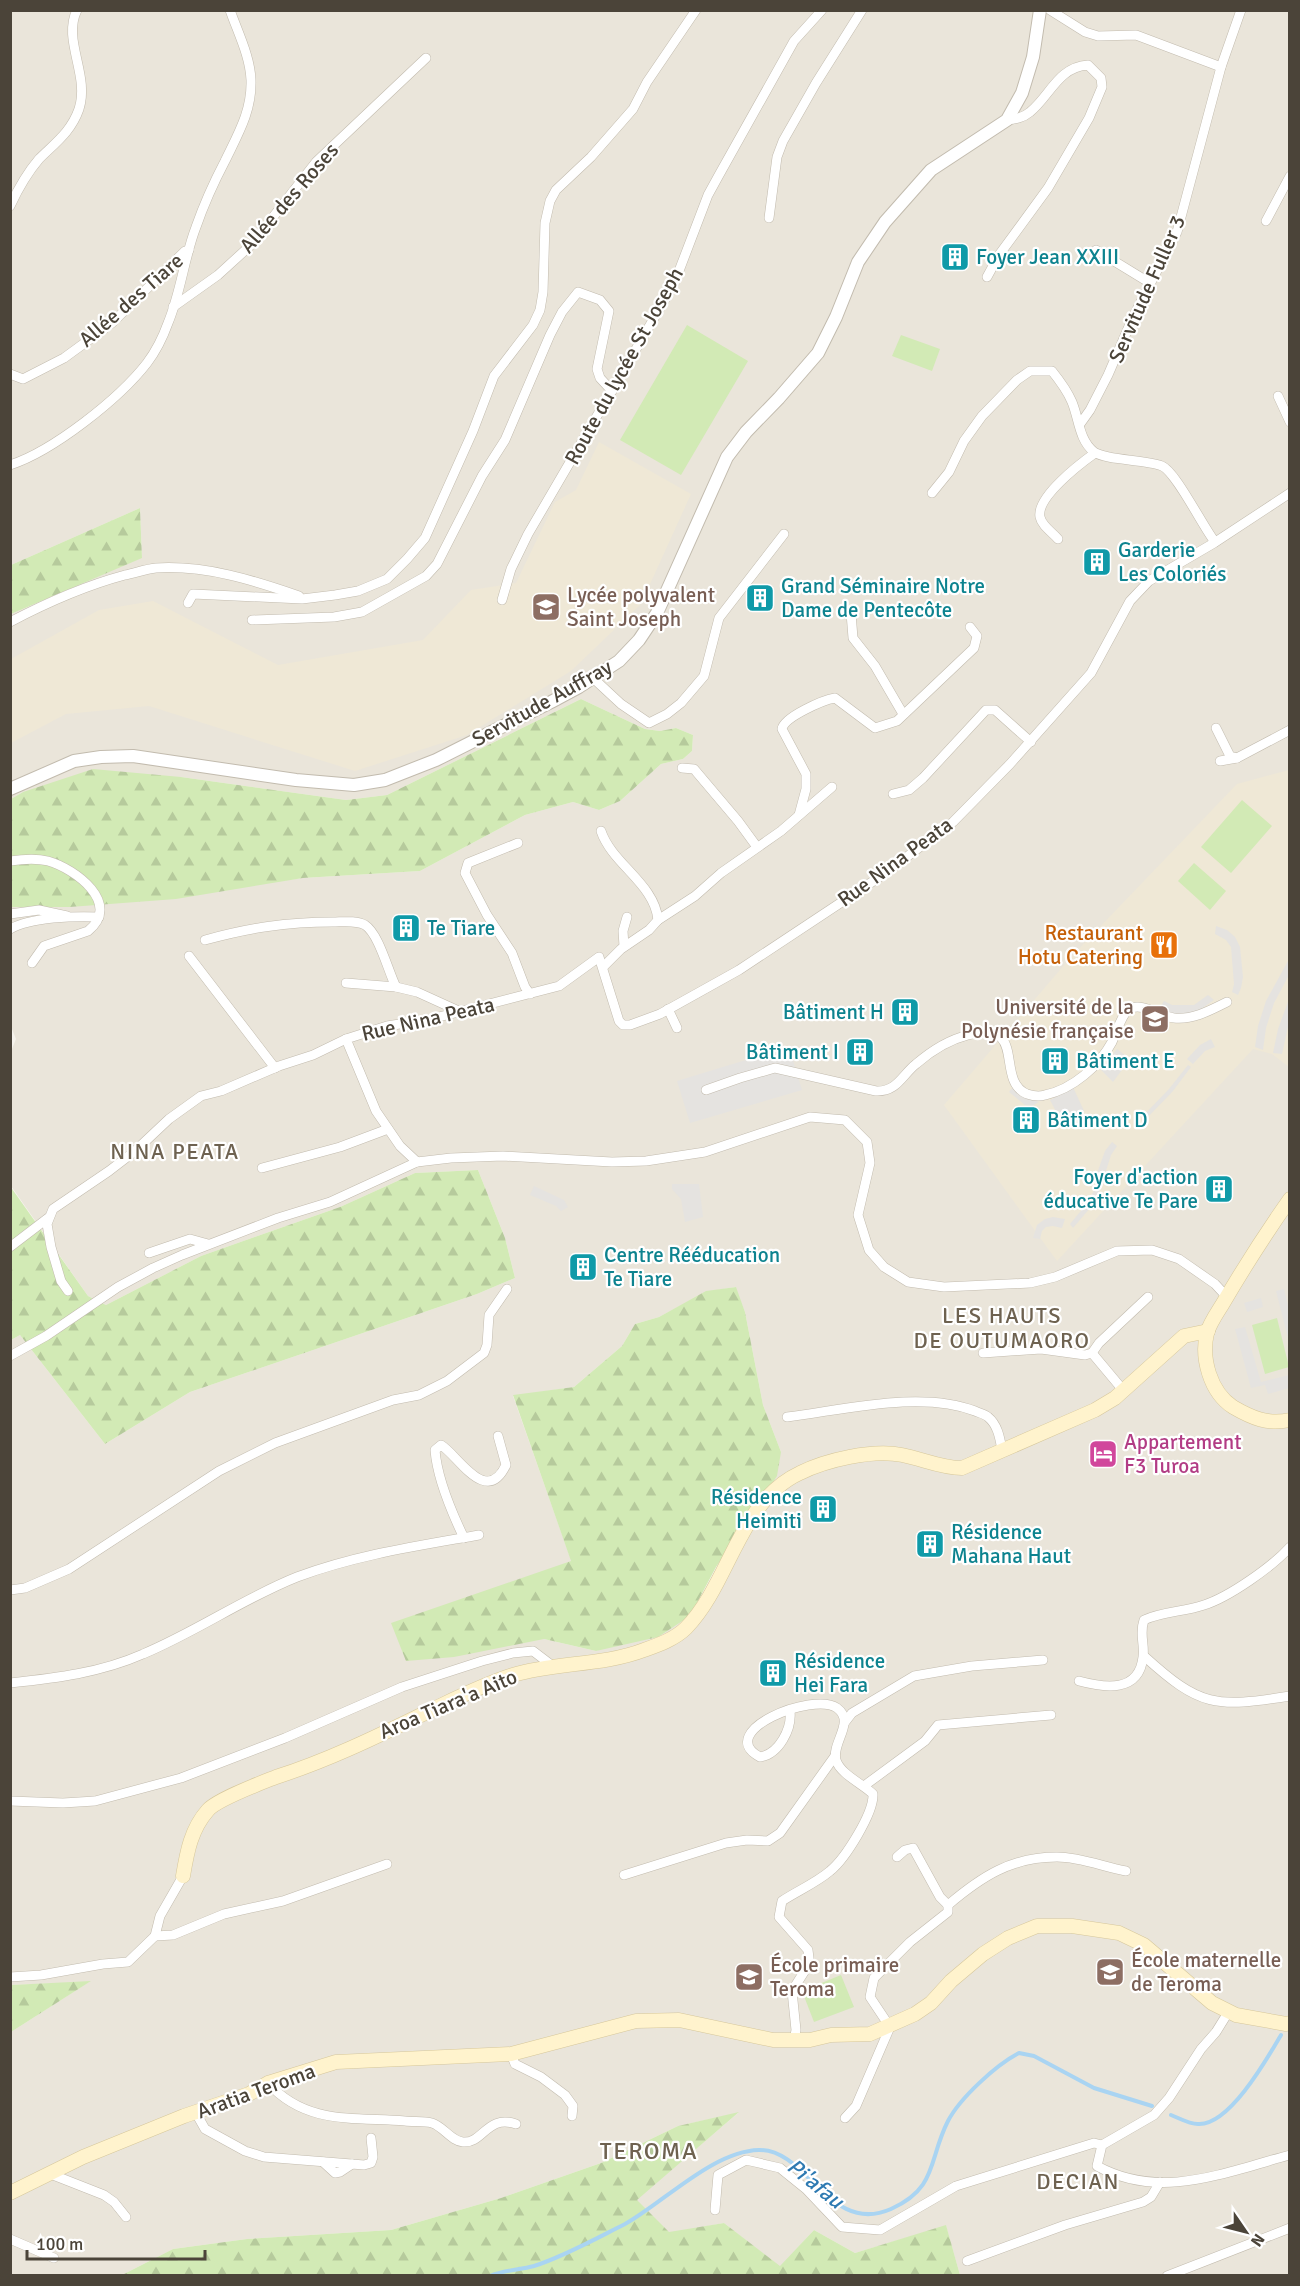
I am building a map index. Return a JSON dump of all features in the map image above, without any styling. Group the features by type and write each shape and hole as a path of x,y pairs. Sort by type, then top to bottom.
{"main road":[{"path":"1290,1199 1227,1297 1208,1331 1204,1351 1210,1378 1227,1402 1251,1418 1276,1423 1290,1420"},
{"name":"Aroa Tiara'a Aito","path":"183,1876 187,1851 195,1829 208,1809 219,1802 327,1758 503,1678 534,1669 642,1651 670,1639 685,1629 707,1601 756,1511 768,1495 781,1483 801,1472 821,1465 875,1453 900,1455 949,1468 962,1468 1095,1410 1124,1390 1184,1336 1208,1331"},
{"name":"Aratia Teroma","path":"11,2191 184,2116 249,2094 268,2083 336,2062 511,2054 636,2021 679,2020 773,2040 794,2041 831,2035 870,2034 890,2027 931,2003 951,1980 983,1954 1008,1938 1037,1926 1072,1926 1119,1933 1144,1945 1212,2003 1236,2015 1290,2023"}],"street":[{"path":"10,206 38,160 63,137 78,111 82,97 82,82 73,43 72,29 76,10"},
{"path":"10,465 43,452 113,398 147,362 160,343 195,230 211,189 243,126 249,104 251,80 248,59 230,10"},
{"path":"188,603 193,594 307,598 358,591 387,579 425,538 494,376 533,325 540,310 543,292 545,223 553,195 633,110 647,82 696,10"},
{"name":"Route du lycée St Joseph","path":"502,600 511,569 528,534 674,284 718,175 794,41 822,10"},
{"path":"769,218 777,157 783,141 862,10"},
{"name":"Servitude Auffray","path":"10,789 74,761 101,756 133,756 296,780 354,785 385,780 436,760 551,702 619,661 639,640 657,613 728,457 746,432 780,398 818,353 836,317 858,262 885,222 931,170 1007,120 1022,93 1033,57 1040,10"},
{"path":"1050,10 1091,34 1098,36 1136,35 1221,67"},
{"name":"Servitude Fuller 3","path":"1080,424 1108,375 1150,283 1178,232 1221,67 1241,10"},
{"name":"Allée des Roses","path":"173,307 218,275 252,244 316,162 426,58"},
{"path":"987,277 999,255 1048,188 1089,118 1102,87 1101,78 1088,65 1077,66 1056,81 1030,112 1020,118 1007,120"},
{"path":"1266,221 1290,176"},
{"name":"Allée des Tiare","path":"10,374 22,379 64,358 112,323 185,251 189,250"},
{"path":"1096,250 1150,283"},
{"path":"252,620 334,617 362,612 426,576 437,564 482,476 505,440 550,335 562,312 578,292 600,300 609,311 597,369 600,378 612,391"},
{"path":"932,493 949,472 964,441 982,416 1017,380 1030,371 1052,371 1066,390 1080,424 1082,437 1095,453 1165,467 1215,542"},
{"path":"1278,396 1290,422"},
{"path":"1058,539 1043,523 1040,514 1042,505 1058,484 1095,453"},
{"name":"Rue Nina Peata","path":"417,1162 400,1146 376,1111 346,1039 387,1026 460,1012 559,986 600,957 619,1020 623,1025 630,1026 668,1009 739,970 884,873 952,822 981,796 1091,673 1130,601 1149,581 1215,542 1290,493"},
{"path":"593,678 621,704 649,723 681,704 704,676 719,618 784,534"},
{"path":"10,622 48,602 86,586 156,568 237,576 307,598"},
{"path":"851,613 853,638 875,666 903,714"},
{"path":"799,815 806,789 806,774 782,729 785,721 826,699 835,698 875,728 897,721 974,648 977,636 970,627"},
{"path":"893,794 909,790 923,778 986,710 995,710 1031,742"},
{"path":"1216,728 1230,756 1238,758"},
{"path":"1220,761 1238,758 1290,730"},
{"path":"682,768 694,769 757,847"},
{"path":"603,967 624,946 649,930 658,920 695,896 721,873 782,831 832,787"},
{"path":"601,831 614,854 630,870 653,902 658,920"},
{"path":"518,843 468,863 465,873 487,915 512,953 530,994"},
{"path":"10,861 25,858 49,861 88,884 99,902 99,917 94,927 44,946 32,963"},
{"path":"10,914 39,910 71,917"},
{"path":"10,929 71,917 99,917"},
{"path":"624,946 623,931 627,917"},
{"path":"205,940 292,922 353,922 365,926 373,934 396,987"},
{"path":"189,956 275,1068"},
{"path":"346,983 396,987 417,992 460,1012"},
{"path":"706,1090 775,1068 819,1080 886,1091 895,1086 914,1064 939,1046 968,1035 988,1032 1000,1036 1006,1045 1015,1085 1020,1091 1035,1096 1046,1095 1077,1081 1091,1069 1107,1050 1128,1010 1140,1007 1167,1016 1183,1018 1194,1017 1227,1002"},
{"path":"668,1009 676,1028"},
{"path":"10,1247 48,1218 53,1209 109,1171 135,1151 162,1125 201,1096 313,1055 346,1039"},
{"path":"10,1356 46,1336 118,1287 172,1259 278,1218 330,1203 417,1162 503,1156 612,1162 646,1161 705,1152 810,1117 845,1120 867,1143 870,1163 858,1215 869,1250 884,1267 908,1282 944,1287 1030,1283 1055,1277 1118,1251 1152,1250 1179,1259 1215,1284 1227,1297"},
{"path":"262,1167 340,1147 388,1129"},
{"path":"48,1218 51,1247 61,1281 68,1291"},
{"path":"149,1253 190,1239 208,1244"},
{"path":"10,1590 30,1586 69,1569 219,1471 275,1443 393,1400 419,1395 447,1381 483,1353 487,1345 489,1315 507,1289"},
{"path":"983,1353 1041,1349 1085,1355 1092,1353 1099,1343 1148,1297"},
{"path":"1092,1353 1124,1390"},
{"path":"787,1417 895,1403 936,1402 961,1406 988,1416 998,1431 1002,1450"},
{"path":"464,1538 454,1517 435,1450 441,1445 471,1475 491,1480 502,1472 506,1465 498,1436"},
{"path":"10,1683 77,1675 143,1654 256,1596 295,1578 340,1562 397,1549 478,1535"},
{"path":"1079,1681 1106,1686 1122,1686 1131,1682 1139,1672 1144,1656 1141,1644 1144,1620 1166,1612 1188,1610 1206,1605 1278,1560 1290,1548"},
{"path":"10,1801 63,1803 95,1801 181,1778 285,1738 402,1687 513,1653 532,1651 554,1667"},
{"path":"1144,1656 1185,1691 1204,1699 1222,1703 1290,1696"},
{"path":"624,1875 726,1843 747,1840 768,1841 780,1833 835,1756 845,1722 852,1713 914,1676 972,1666 1043,1660"},
{"path":"790,1711 790,1726 775,1749 768,1756 755,1755 749,1743 750,1734 754,1728 775,1714 812,1704 828,1704 843,1714 845,1722"},
{"path":"864,1786 925,1741 938,1725 1051,1715"},
{"path":"794,2041 796,2030 792,1991 804,1972 810,1955 778,1917 779,1909 782,1901 831,1871 843,1857 874,1802 873,1794 842,1770 835,1756"},
{"path":"844,2118 856,2106 890,2027 870,1997 874,1978 910,1942 948,1912 948,1905 940,1897 913,1848 905,1850 897,1857"},
{"path":"948,1905 996,1870 1017,1861 1058,1857 1126,1871"},
{"path":"155,1936 173,1935 224,1914 283,1901 387,1864"},
{"path":"10,1977 41,1975 128,1962 155,1936 160,1916 183,1876"},
{"path":"716,2210 718,2175 746,2160 780,2168 806,2189 842,2227 880,2230 956,2186 1094,2143 1102,2145 1154,2115 1169,2098 1229,2011"},
{"path":"511,2054 515,2064 541,2077 565,2095 573,2106 572,2116"},
{"path":"268,2083 296,2107 339,2117 433,2124 462,2142 469,2142 495,2123 506,2121 516,2124"},
{"path":"196,2113 206,2129 245,2151 264,2157 352,2164 370,2163 373,2150 371,2138"},
{"path":"1102,2145 1097,2166 1109,2172 1146,2182 1187,2181 1215,2177 1290,2155"},
{"path":"48,2173 104,2195 114,2202 126,2217"},
{"path":"967,2261 1065,2225 1143,2202 1151,2196 1160,2182"},
{"path":"1167,2276 1290,2228"},
{"path":"10,2239 54,2258"}],"shaded area":[{"path":"10,11 1289,11 1289,2275 960,2275 946,2226 855,2253 814,2230 780,2267 724,2223 669,2233 636,2200 738,2113 678,2126 601,2163 501,2198 391,2230 247,2239 173,2249 122,2275 11,2275 11,2032 89,1982 11,1985 11,1340 20,1335 105,1444 190,1392 477,1294 515,1278 505,1238 478,1170 415,1173 340,1207 201,1256 106,1305 88,1296 11,1186 10,1054 16,1039 10,1024 11,907 70,907 303,878 420,871 525,815 573,802 599,810 620,801 661,764 683,759 692,751 693,735 676,728 660,731 645,729 581,699 387,795 346,800 181,777 23,792 11,799 11,614 142,557 140,508 11,565","holes":["735,1287 745,1312 763,1405 781,1452 690,1616 596,1651 544,1639 571,1560 513,1396 574,1387 622,1346 635,1324 659,1317 706,1292"]},
{"name":"Lycée polyvalent Saint Joseph","path":"599,442 691,494 641,604 571,671 467,735 355,771 149,706 66,714 11,743 11,659 99,610 153,601 278,665 423,640 471,590 516,583 555,502 576,490"},
{"name":"Université de la Polynésie française","path":"1289,770 1289,1067 1272,1054 1253,1049 1057,1261 944,1105 1072,956 1237,784"},
{"path":"1216,926 1227,930 1235,937 1240,947 1243,977 1238,995 1232,992 1234,984 1231,947 1226,940 1215,934"},
{"path":"1289,959 1289,975 1274,1003 1266,1028 1263,1050 1255,1047 1258,1026 1266,1001"},
{"path":"1208,995 1214,1000 1197,1012 1174,1014 1159,1009 1164,1001 1172,1005 1194,1005"},
{"path":"1289,999 1289,1022 1282,1054 1273,1053 1278,1029"},
{"path":"1211,1039 1215,1047 1205,1051 1193,1064 1187,1059 1200,1045"},
{"path":"789,1047 802,1090 690,1123 677,1081"},
{"path":"1117,1049 1130,1059 1113,1082 1101,1070"},
{"path":"1188,1065 1191,1067 1173,1091 1145,1120 1142,1117"},
{"path":"1073,1087 1084,1111 1062,1123 1050,1100"},
{"path":"1012,1088 1019,1095 1039,1102 1032,1106 1025,1105 1009,1092"},
{"path":"1112,1142 1117,1146 1111,1155 1099,1193 1073,1228 1070,1224 1085,1206 1099,1182 1095,1179 1105,1151"},
{"path":"672,1184 699,1184 703,1217 685,1222 681,1199 672,1189"},
{"path":"534,1186 564,1200 568,1207 561,1211 556,1206 530,1195"},
{"path":"1053,1217 1065,1219 1062,1228 1046,1227 1040,1239 1033,1238 1037,1225"},
{"path":"1284,1289 1289,1309 1289,1342 1276,1291"},
{"path":"1261,1298 1263,1307 1247,1312 1244,1303"},
{"path":"1245,1327 1261,1382 1289,1375 1289,1388 1268,1394 1265,1385 1251,1388 1235,1329"}],"green space":[{"path":"687,325 748,361 681,475 620,440"},
{"path":"901,335 940,349 932,371 892,356"},
{"path":"140,508 142,558 11,614 11,565"},
{"path":"581,699 645,729 660,731 676,728 693,735 692,751 683,759 661,764 620,801 599,810 573,802 525,815 420,871 303,878 176,899 70,907 11,907 11,799 23,792 93,769 181,777 346,800 387,795"},
{"path":"1242,800 1272,826 1231,873 1201,847"},
{"path":"1194,863 1226,891 1210,910 1178,881"},
{"path":"478,1170 505,1238 515,1278 477,1294 190,1392 105,1444 20,1335 11,1340 10,1186 88,1296 106,1305 201,1256 340,1207 415,1173"},
{"path":"736,1287 745,1312 763,1405 781,1452 777,1476 716,1567 690,1616 658,1637 596,1651 544,1639 454,1657 406,1661 391,1623 571,1561 513,1395 574,1387 622,1346 635,1324 659,1317 706,1291"},
{"path":"1277,1318 1289,1367 1265,1374 1252,1325"},
{"path":"841,1975 854,2007 814,2022 802,1991"},
{"path":"91,1981 11,2032 11,1985"},
{"path":"739,2112 637,2200 669,2232 724,2223 780,2266 814,2230 855,2253 946,2225 960,2275 122,2275 173,2249 247,2239 391,2230 501,2198 601,2163 678,2126"}],"waterway":[{"name":"Pi'afau","path":"1171,2115 1198,2124 1210,2122 1222,2114 1246,2089 1281,2035"},
{"name":"Pi'afau","path":"490,2276 557,2258 640,2215 706,2168 724,2159 759,2150 776,2153 792,2163 835,2202 851,2211 870,2214 891,2209 906,2201 924,2182 930,2172 948,2121 961,2102 990,2074 1019,2053 1034,2056 1094,2088 1152,2106"}],"place":[{"name":"Foyer Jean XXIII","path":"955,257"},
{"name":"Garderie Les Coloriés","path":"1097,562"},
{"name":"Grand Séminaire Notre Dame de Pentecôte","path":"760,598"},
{"name":"Lycée polyvalent Saint Joseph","path":"546,607"},
{"name":"Te Tiare","path":"406,928"},
{"name":"Restaurant Hotu Catering","path":"1164,945"},
{"name":"Bâtiment H","path":"905,1012"},
{"name":"Université de la Polynésie française","path":"1155,1019"},
{"name":"Bâtiment I","path":"860,1052"},
{"name":"Bâtiment E","path":"1055,1061"},
{"name":"Bâtiment D","path":"1026,1120"},
{"name":"Foyer d'action éducative Te Pare","path":"1219,1189"},
{"name":"Centre Rééducation Te Tiare","path":"583,1267"},
{"name":"Appartement F3 Turoa","path":"1103,1454"},
{"name":"Résidence Heimiti","path":"823,1509"},
{"name":"Résidence Mahana Haut","path":"930,1544"},
{"name":"Résidence Hei Fara","path":"773,1673"},
{"name":"École maternelle de Teroma","path":"1110,1972"},
{"name":"École primaire Teroma","path":"749,1977"}],"district":[{"name":"NINA PEATA","path":"175,1151"},
{"name":"LES HAUTS DE OUTUMAORO","path":"1002,1328"},
{"name":"TEROMA","path":"649,2151"},
{"name":"DECIAN","path":"1078,2181"}]}
